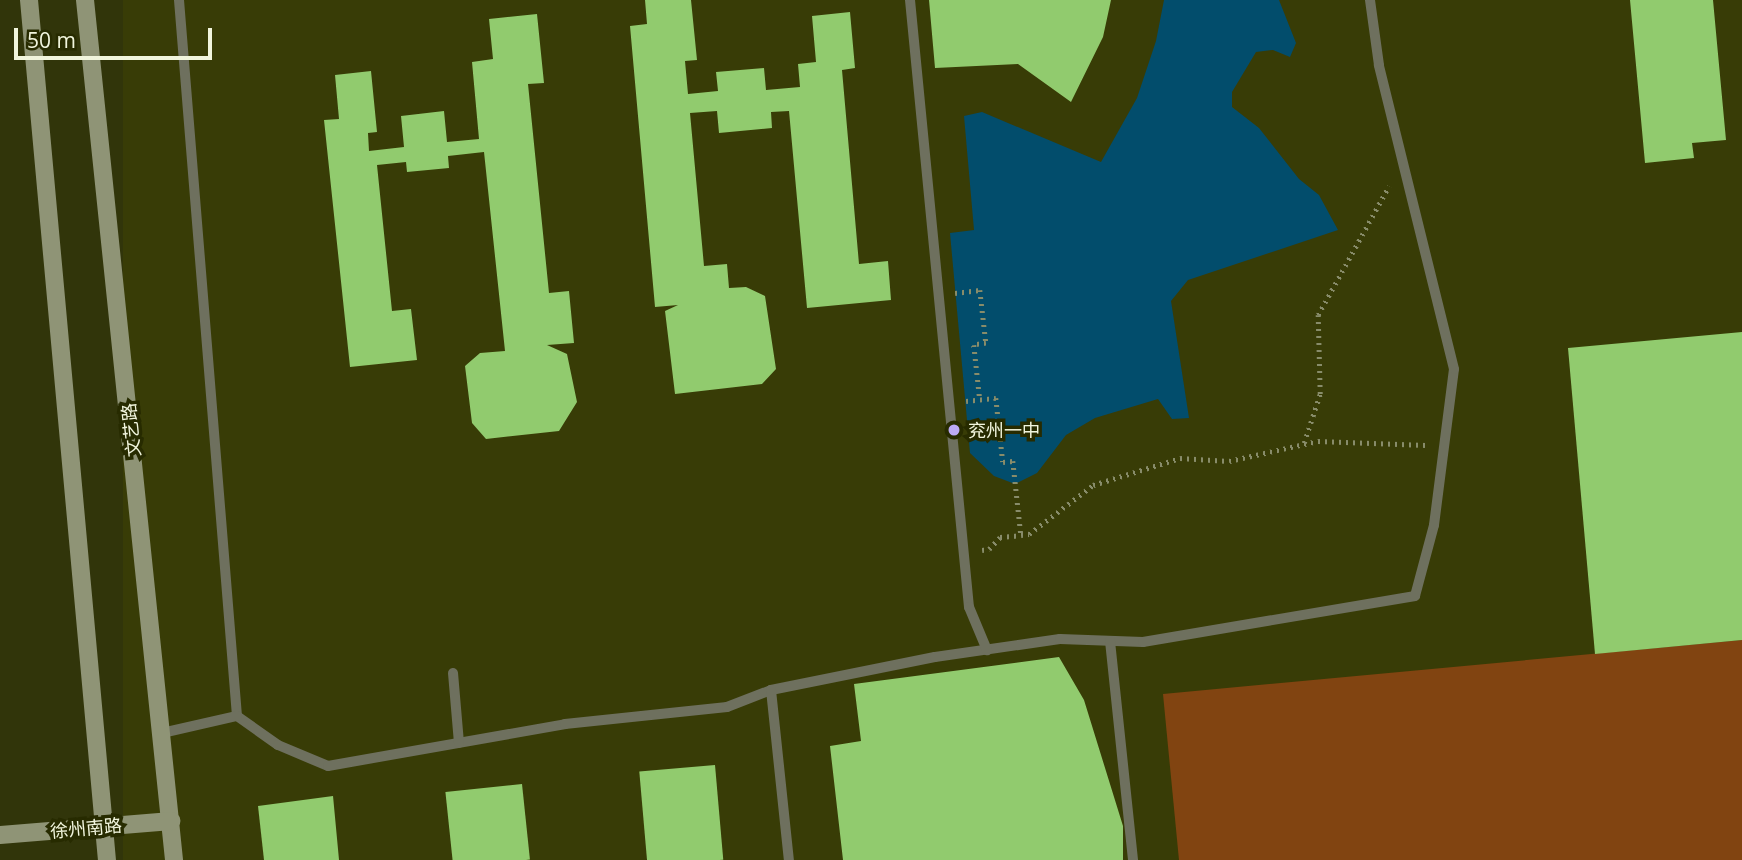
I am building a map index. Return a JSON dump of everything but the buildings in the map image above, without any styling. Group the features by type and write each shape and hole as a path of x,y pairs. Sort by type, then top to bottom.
{"main road":[{"path":"29,0 107,860"},
{"name":"文艺路","path":"85,0 174,860"},
{"name":"徐州南路","path":"0,835 171,821"}],"lane":[{"path":"178,0 237,716"},
{"path":"910,0 969,607 987,650"},
{"path":"162,733 237,716 278,745 327,766 565,723 727,706 771,690 987,650 1060,639 1143,642 1415,596 1434,525 1454,369 1409,177 1379,65 1370,0"},
{"path":"1110,641 1133,860"},
{"path":"453,673 459,743"},
{"path":"771,690 789,860"}],"path":[{"path":"1303,443 1320,394 1318,315 1392,180 1409,177"},
{"path":"939,295 980,290 986,344 974,345 980,400"},
{"path":"950,403 996,398 1003,462 1013,461 1021,535"},
{"path":"964,551 989,549 1000,537 1028,534 1093,485 1180,458 1229,461 1303,443 1445,445"}],"shaded area":[{"name":"兖州一中","path":"123,0 1742,0 1742,860 123,860"},
{"path":"1742,640 1742,860 1179,860 1163,694"}],"water":[{"path":"1164,0 1279,0 1296,43 1290,57 1273,50 1256,52 1232,92 1232,107 1259,128 1299,179 1319,195 1338,230 1188,280 1171,301 1189,418 1172,419 1158,399 1095,418 1066,435 1037,473 1015,484 994,476 970,453 950,233 974,230 964,116 982,112 1101,162 1137,98 1156,41"}],"place":[{"name":"兖州一中","path":"954,430"}]}
